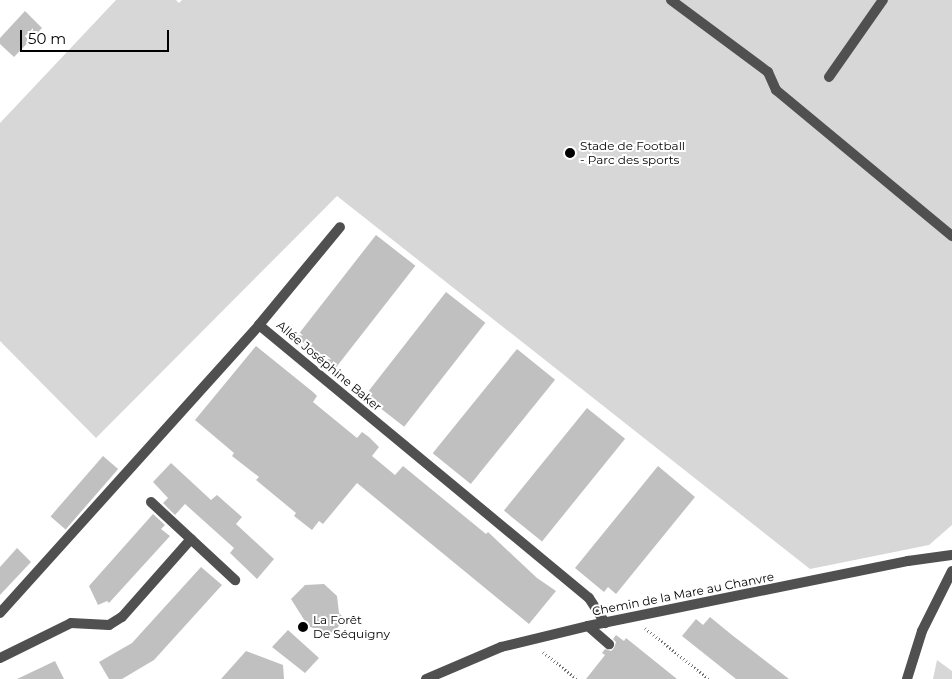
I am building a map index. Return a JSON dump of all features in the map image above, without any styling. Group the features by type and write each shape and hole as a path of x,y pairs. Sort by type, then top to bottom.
{"street":[{"path":"671,0 768,72 776,90 952,236"},
{"path":"829,77 883,0"},
{"path":"259,325 340,227"},
{"name":"Allée Joséphine Baker","path":"0,613 259,325 589,598 605,622"},
{"path":"151,502 235,580"},
{"path":"0,658 71,623 109,625 122,617 191,539"},
{"name":"Chemin de la Mare au Chanvre","path":"426,679 500,648 588,626 898,563 952,555"},
{"path":"907,679 922,630 952,571"},
{"path":"588,626 610,644"}],"path":[{"path":"630,618 709,679"},
{"path":"529,640 578,679"}],"shaded area":[{"path":"116,0 176,0 179,3 182,0 952,0 952,525 929,545 810,569 337,196 96,438 0,341 0,123"},
{"path":"937,660 952,671 952,679 933,679"}],"building":[{"path":"25,11 42,28 14,57 0,44 0,38"},
{"path":"376,235 415,266 334,370 295,339"},
{"path":"446,292 485,323 404,427 365,396"},
{"path":"256,346 313,392 317,396 313,402 357,438 362,432 369,437 379,447 372,456 395,475 403,466 486,534 488,532 537,578 556,591 529,624 357,483 323,524 319,521 312,530 294,516 296,513 256,480 259,477 232,456 234,453 195,420"},
{"path":"517,349 555,380 471,484 433,453"},
{"path":"587,408 625,439 542,541 504,511"},
{"path":"103,456 118,469 66,529 51,516"},
{"path":"171,463 211,500 217,495 242,517 236,524 274,559 257,579 230,553 234,548 185,504 175,515 163,503 168,498 153,482"},
{"path":"658,466 695,497 616,594 608,587 604,592 575,568"},
{"path":"153,514 165,525 161,529 170,536 109,603 107,601 98,605 89,586"},
{"path":"17,548 31,562 0,595 0,567"},
{"path":"201,567 222,585 154,660 122,679 109,679 99,662 132,643"},
{"path":"324,584 337,596 339,613 345,619 331,635 308,626 291,599 305,585"},
{"path":"710,617 789,679 736,679 682,636 696,619 703,625"},
{"path":"288,630 319,658 305,673 272,647"},
{"path":"616,635 624,641 626,638 677,679 586,679 605,655 602,653 605,649 611,651 614,648 616,642 613,639"},
{"path":"246,651 283,665 284,679 221,679"},
{"path":"55,661 64,679 17,679"}],"place":[{"name":"Stade de Football - Parc des sports","path":"570,153"},
{"name":"La Forêt De Séquigny","path":"303,627"}]}
